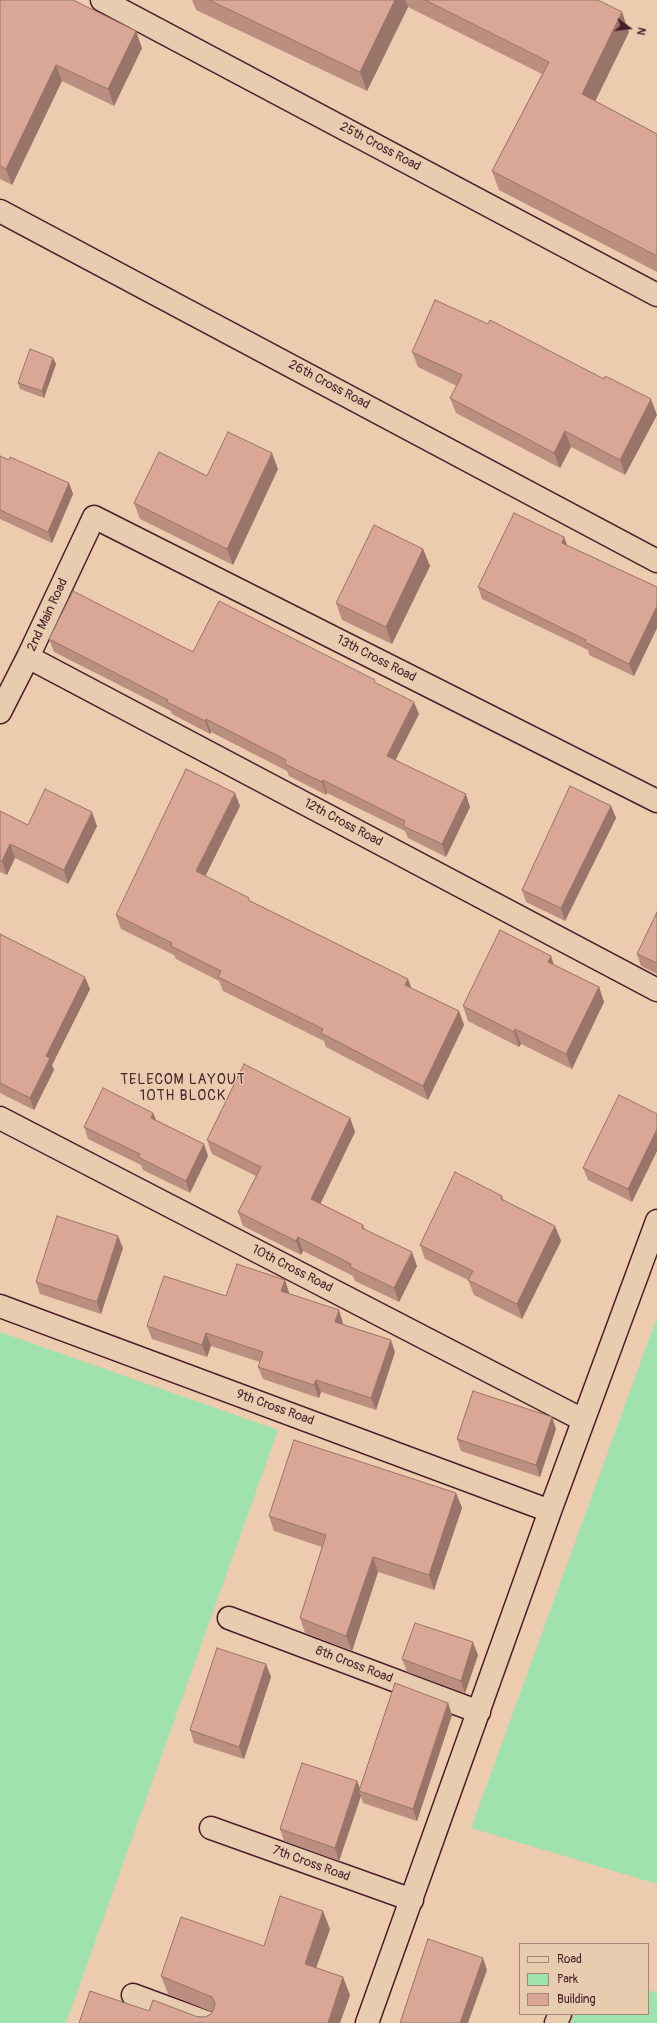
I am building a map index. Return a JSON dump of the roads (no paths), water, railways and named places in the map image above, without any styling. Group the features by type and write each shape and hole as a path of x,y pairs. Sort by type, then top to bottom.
{"street":[{"name":"25th Cross Road","path":"102,0 657,295"},
{"name":"26th Cross Road","path":"0,211 260,348 657,561"},
{"name":"2nd Main Road","path":"0,712 28,657 94,517"},
{"name":"13th Cross Road","path":"94,517 657,801"},
{"name":"12th Cross Road","path":"28,657 657,990"},
{"name":"10th Cross Road","path":"0,1118 583,1420"},
{"path":"367,2023 550,1511 657,1221"},
{"name":"9th Cross Road","path":"0,1306 550,1511"},
{"name":"8th Cross Road","path":"229,1618 479,1712"},
{"name":"7th Cross Road","path":"211,1828 412,1900"},
{"path":"133,1996 209,2023"}],"district":[{"name":"TELECOM LAYOUT 10TH BLOCK","path":"183,1088"}]}
